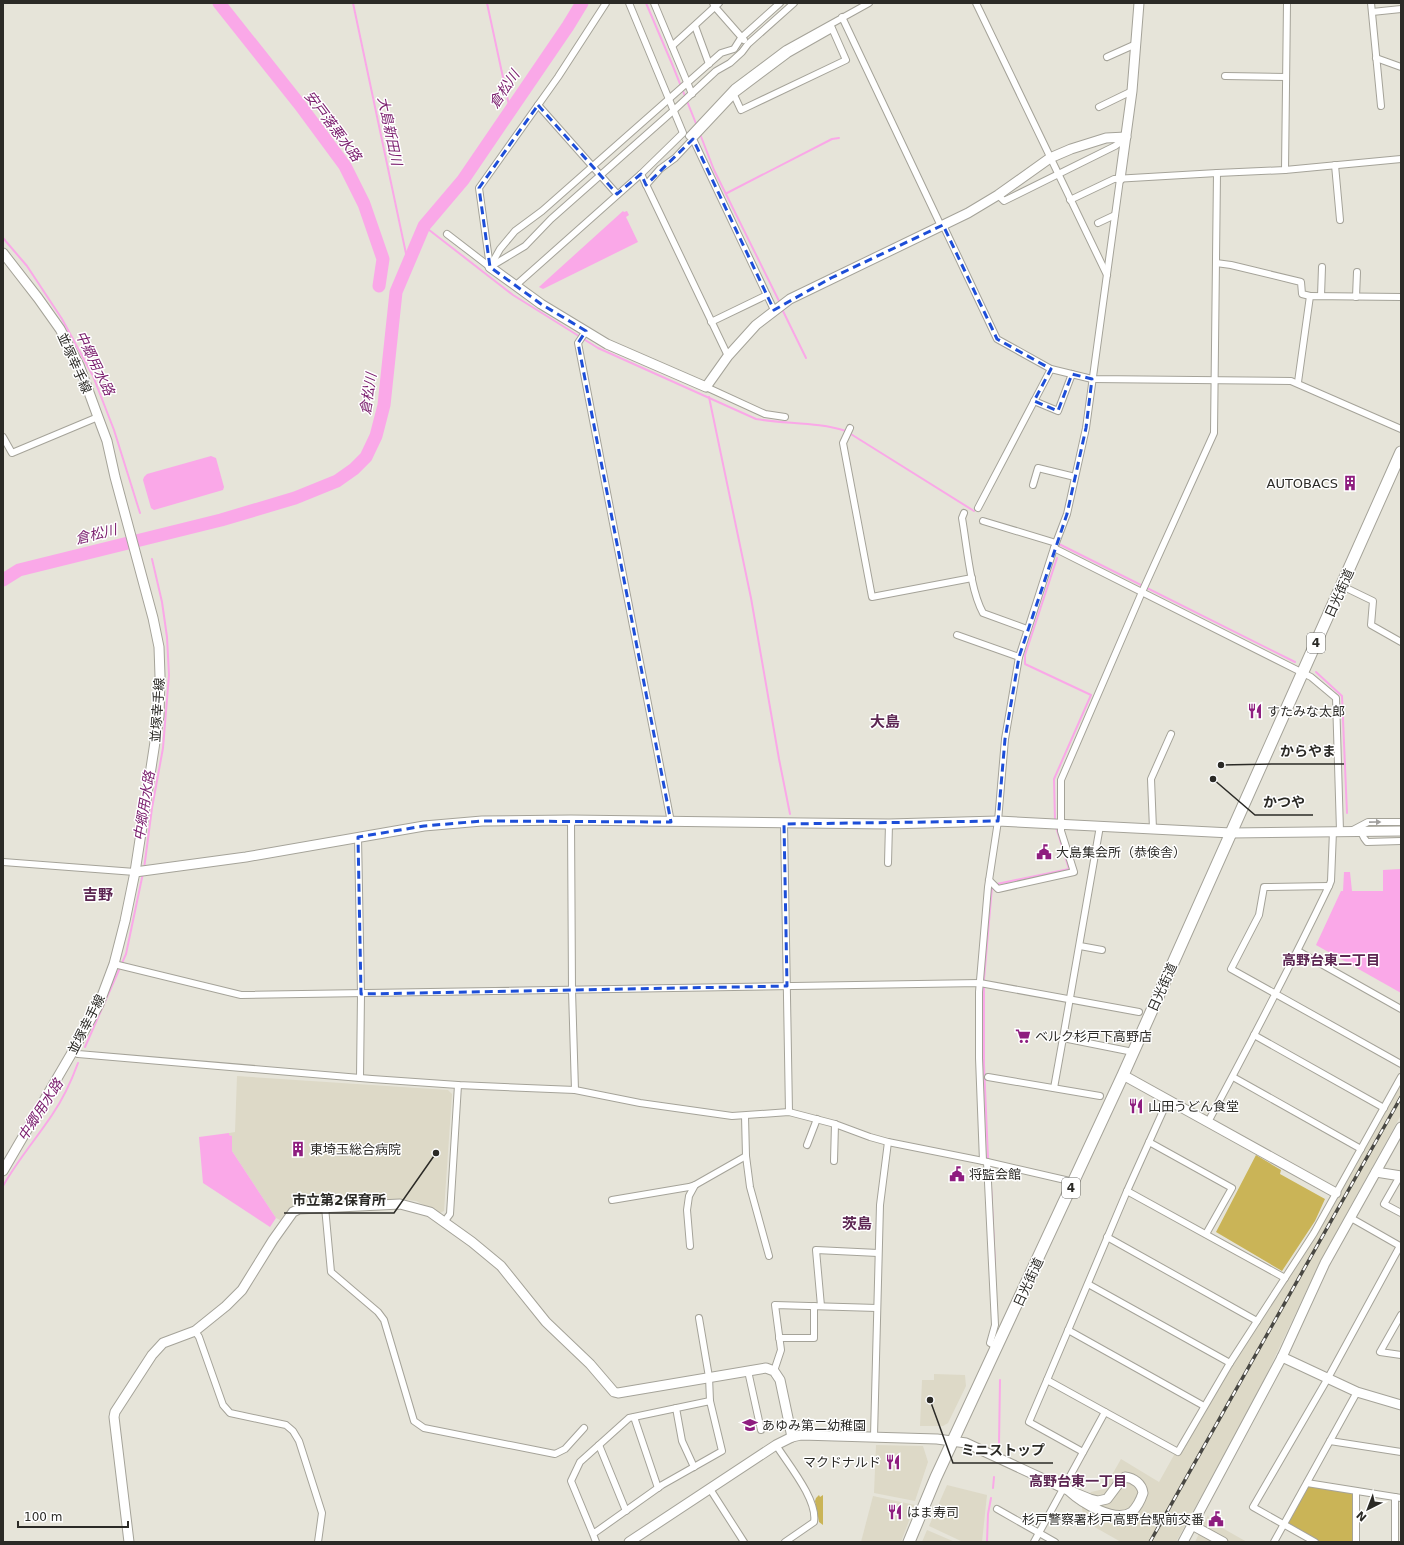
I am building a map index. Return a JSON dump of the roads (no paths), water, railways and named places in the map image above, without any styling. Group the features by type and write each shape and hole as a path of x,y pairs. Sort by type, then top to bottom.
{"highway":[{"name":"日光街道","path":"909,1542 936,1477 1123,1075 1401,452"}],"street":[{"path":"490,267 479,188 538,105 606,3"},
{"path":"629,3 673,111 688,136 774,310"},
{"path":"654,3 692,94"},
{"path":"490,267 500,249 515,231 542,211 721,53 734,49 741,38 780,3"},
{"path":"490,267 525,246 551,219 716,71 730,63 748,44 794,3"},
{"path":"515,286 617,194 688,136 734,95 788,54 831,27 842,17 869,3"},
{"path":"976,3 1107,275"},
{"path":"997,1347 990,1343 995,1325 979,1058 979,992 990,880 998,821 1005,739 1019,657 1067,514 1086,428 1132,91 1138,3"},
{"path":"1284,170 1287,3"},
{"path":"1371,3 1381,106"},
{"path":"672,46 695,26 716,4 741,38 748,44"},
{"path":"1372,12 1401,9"},
{"path":"842,17 998,339 1051,368 1092,379 1298,382 1401,430"},
{"path":"695,26 710,64"},
{"path":"734,95 741,110 846,60 831,27"},
{"path":"646,184 660,169 675,158 688,136 734,88 786,49 831,27"},
{"path":"1107,58 1136,44"},
{"path":"721,53 730,63"},
{"path":"1376,58 1401,67"},
{"path":"1225,76 1286,77"},
{"path":"1099,107 1132,91"},
{"path":"538,105 617,194"},
{"path":"706,387 728,356 756,325 790,299 968,213 998,195 1050,158 1071,149 1106,138 1126,137"},
{"path":"998,195 1004,201 1115,146 1126,137"},
{"path":"1070,200 1114,179 1284,170 1401,159"},
{"path":"1335,165 1340,220"},
{"path":"640,174 728,356"},
{"path":"990,880 998,889 1074,872 1061,831 1061,780 1142,592 1214,432 1217,174"},
{"path":"1098,223 1115,215"},
{"path":"447,234 541,304 607,344 765,414 786,417"},
{"name":"並塚幸手線","path":"3,253 60,329 79,365 98,416 107,441 128,529 153,618 159,647 160,676 159,716 135,872 114,964 99,1004 73,1052 3,1171"},
{"path":"1216,263 1231,265 1300,282 1302,294 1310,296 1401,297"},
{"path":"1321,296 1322,267"},
{"path":"1356,297 1357,272"},
{"path":"711,322 767,296"},
{"path":"1298,382 1310,296"},
{"path":"586,331 578,343 671,822"},
{"path":"978,508 1051,368"},
{"path":"1034,401 1058,411 1072,374"},
{"path":"3,437 12,453 98,416"},
{"path":"850,428 842,443 872,598 972,578"},
{"path":"1033,485 1038,468 1075,477"},
{"path":"964,513 962,518 972,578 983,613 1028,630"},
{"path":"983,521 1055,546 1142,592 1302,672 1311,677 1336,698 1337,831 1331,881 1298,951 1208,1122"},
{"path":"1342,586 1374,601 1371,625 1401,642"},
{"path":"957,635 1019,657"},
{"path":"1153,829 1151,779 1171,734"},
{"path":"3,862 135,872 246,857 424,826 461,822 525,820 784,824 889,824 998,821 1231,833 1401,831"},
{"path":"571,820 572,990 575,1090"},
{"path":"1351,831 1368,822 1401,822"},
{"path":"784,824 789,1112"},
{"path":"888,863 889,824"},
{"path":"1054,1088 1100,826"},
{"path":"1361,832 1367,842 1401,842"},
{"path":"358,837 361,994 360,1078"},
{"path":"1329,886 1264,887 1258,915 1231,969 1401,1064"},
{"path":"1080,946 1102,950"},
{"path":"1298,951 1401,1009"},
{"path":"114,964 241,995 980,983 1139,1012"},
{"path":"1254,1035 1384,1108"},
{"path":"1063,1038 1133,1052"},
{"path":"73,1052 78,1054 162,1062 360,1078 458,1085 575,1090 640,1103 732,1116 789,1112 835,1124 870,1138 1074,1182"},
{"path":"1123,1075 1336,1193"},
{"path":"988,1076 1100,1096"},
{"path":"1233,1077 1361,1149"},
{"path":"1047,1380 1178,1452 1230,1363 1314,1233 1401,1077"},
{"path":"444,1222 450,1214 458,1085"},
{"path":"1083,1452 1029,1422 1107,1237 1168,1100"},
{"path":"745,1116 746,1156 750,1188 769,1256"},
{"path":"808,1145 817,1119"},
{"path":"834,1161 835,1124"},
{"path":"1188,1540 1192,1525 1282,1357 1325,1263 1401,1127"},
{"path":"874,1436 880,1205 888,1142"},
{"path":"1149,1142 1232,1188 1206,1234"},
{"path":"612,1200 689,1187 746,1156"},
{"path":"1376,1172 1400,1176 1384,1204 1401,1213"},
{"path":"690,1246 686,1210 689,1196 695,1185"},
{"path":"1127,1191 1285,1278"},
{"path":"129,1542 114,1418 115,1412 152,1355 164,1343 197,1334 242,1290 273,1240 293,1212 299,1209 400,1204 422,1209 444,1222 501,1266 546,1322 590,1364 614,1392 618,1393 766,1368 774,1371 780,1380 792,1437"},
{"path":"325,1207 331,1272 378,1312 384,1320 414,1421 417,1425 462,1437 555,1454 565,1449 584,1428"},
{"path":"1314,1542 1253,1507 1328,1378 1400,1246 1350,1218"},
{"path":"1107,1237 1257,1321"},
{"path":"822,1306 816,1250 878,1253"},
{"path":"1088,1284 1230,1363"},
{"path":"774,1371 781,1350 775,1305 877,1308"},
{"path":"779,1338 814,1338 814,1306"},
{"path":"1401,1314 1380,1352 1401,1355"},
{"path":"593,1534 658,1488 722,1451 710,1401 699,1318"},
{"path":"1068,1330 1204,1406"},
{"path":"197,1334 223,1405 226,1409 230,1413 286,1425 294,1431 299,1441 322,1513 318,1542"},
{"path":"1282,1357 1357,1392 1401,1405"},
{"path":"748,1371 761,1430"},
{"path":"1274,1542 1357,1392"},
{"path":"596,1542 571,1481 580,1462 629,1418 710,1401"},
{"path":"676,1408 682,1441 694,1467"},
{"path":"1034,1542 1066,1489 1083,1452 1105,1412"},
{"path":"634,1417 658,1488"},
{"path":"629,1542 776,1445 792,1437 801,1435 874,1436 966,1442 1066,1489 1094,1500 1103,1500 1110,1496 1125,1477 1136,1480 1143,1489 1142,1497 1131,1512 1121,1515 1114,1515 1104,1512 1076,1497 1066,1489"},
{"path":"1330,1440 1401,1452"},
{"path":"599,1445 626,1511"},
{"path":"776,1445 810,1498 815,1518 814,1522 785,1542"},
{"path":"1307,1482 1398,1498 1395,1542"},
{"path":"710,1489 744,1542"},
{"path":"1356,1491 1356,1542"},
{"path":"1110,1496 1110,1508 1114,1515"},
{"path":"997,1509 1055,1542"},
{"path":"1192,1525 1218,1541"}],"waterway":[{"name":"安戸落悪水路","path":"219,3 300,105 345,166 364,204 383,259 379,286"},
{"name":"大島新田川","path":"353,3 408,263"},
{"path":"487,3 510,110"},
{"name":"倉松川","path":"3,580 19,570 221,520 295,498 337,481 354,469 366,457 376,436 384,405 396,292 424,226 463,180 568,26 582,3"},
{"path":"646,3 697,126"},
{"path":"700,134 714,170 780,303"},
{"path":"727,193 832,139 839,138"},
{"path":"424,226 513,295 598,348 756,419 824,426 846,431 974,511"},
{"name":"中郷用水路","path":"3,238 27,266 62,319 93,376 114,430 140,513"},
{"path":"782,309 806,358"},
{"path":"709,397 751,598 790,814"},
{"path":"1059,544 1295,662"},
{"path":"1055,821 1054,779 1091,695 1025,664 1025,655 1057,558"},
{"name":"中郷用水路","path":"144,869 152,808 163,748 169,675 167,637 162,602 152,559"},
{"path":"1316,672 1342,696 1347,813"},
{"path":"995,1266 984,1065 984,979 992,887 997,884 1069,869 1056,827"},
{"name":"中郷用水路","path":"85,1047 126,954 143,873"},
{"name":"中郷用水路","path":"3,1186 56,1109 73,1077 78,1063"},
{"path":"999,1444 1000,1380"},
{"path":"993,1488 994,1477"},
{"path":"987,1542 988,1514 991,1498"}],"railway":[{"path":"1150,1542 1401,1097"}],"place":[{"name":"AUTOBACS","path":"1350,483"},
{"name":"すたみな太郎","path":"1255,711"},
{"name":"からやま","path":"1221,765"},
{"name":"かつや","path":"1213,779"},
{"name":"大島集会所（恭倹舎）","path":"1044,852"},
{"name":"ベルク杉戸下高野店","path":"1023,1036"},
{"name":"山田うどん食堂","path":"1136,1106"},
{"name":"東埼玉総合病院","path":"298,1149"},
{"name":"市立第2保育所","path":"436,1153"},
{"name":"将監会館","path":"957,1174"},
{"name":"ミニストップ","path":"930,1400"},
{"name":"あゆみ第二幼稚園","path":"750,1425"},
{"name":"マクドナルド","path":"893,1462"},
{"name":"はま寿司","path":"895,1512"},
{"name":"杉戸警察署杉戸高野台駅前交番","path":"1216,1519"}],"district":[{"name":"大島","path":"885,722"},
{"name":"吉野","path":"98,895"},
{"name":"高野台東二丁目","path":"1331,960"},
{"name":"茨島","path":"857,1224"},
{"name":"高野台東一丁目","path":"1078,1481"}]}
